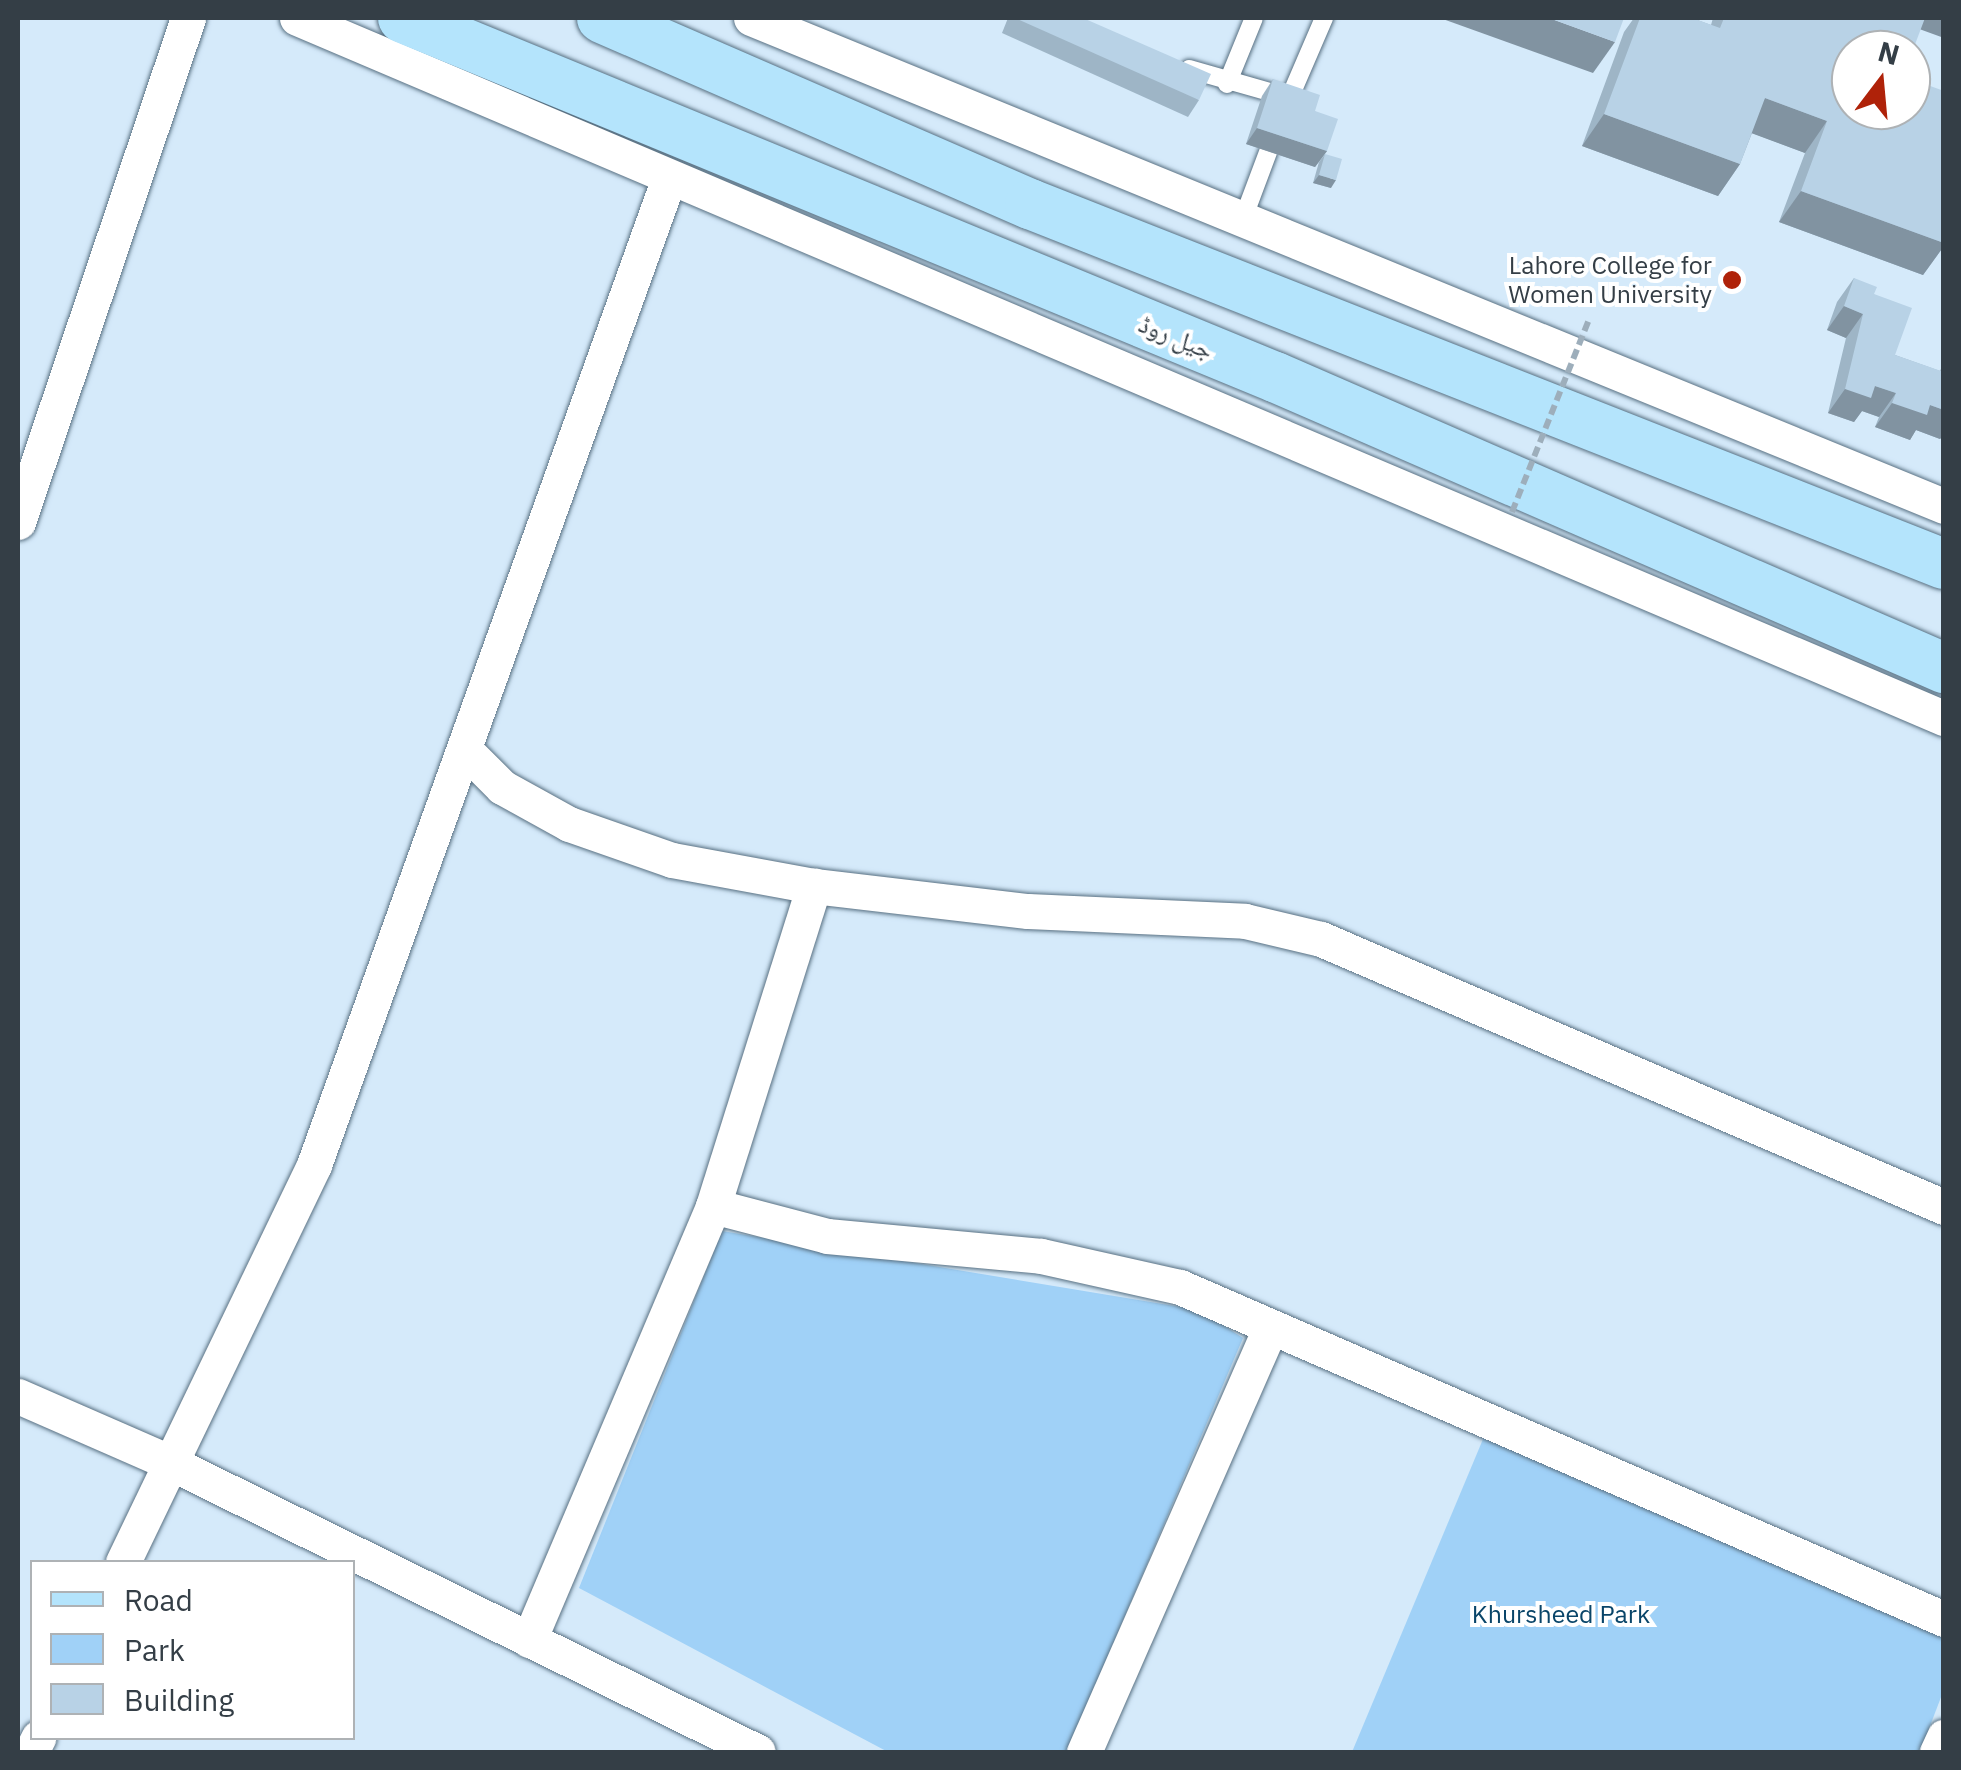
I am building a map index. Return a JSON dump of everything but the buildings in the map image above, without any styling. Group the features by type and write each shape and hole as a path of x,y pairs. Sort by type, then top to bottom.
{"main road":[{"name":"جیل روڈ","path":"403,18 1275,377 1944,668"},
{"path":"602,18 1030,204 1944,564"}],"street":[{"path":"18,522 31,434 188,18"},
{"path":"297,18 1944,718"},
{"path":"751,18 1944,506"},
{"path":"124,1560 314,1165 670,178"},
{"path":"1420,360 1443,302"},
{"path":"464,750 502,787 569,824 672,860 814,886 1028,911 1245,921 1321,939 1944,1206"},
{"path":"529,1640 713,1206 814,886"},
{"path":"713,1206 827,1236 1041,1256 1118,1272 1226,1305 1270,1330 1481,1414 1944,1618"},
{"path":"1084,1752 1270,1330"},
{"path":"18,1396 172,1463 758,1752"},
{"path":"1937,1752 1944,1737"}],"lane":[{"path":"1227,84 1254,18"},
{"path":"1176,64 1288,101 1324,18"},
{"path":"1243,218 1268,152"}],"path":[{"path":"1512,512 1588,322"}],"green space":[{"path":"722,1231 1199,1310 1243,1338 1067,1752 888,1752 579,1588"},
{"name":"Khursheed Park","path":"1486,1432 1943,1625 1943,1692 1920,1752 1352,1752"}],"place":[{"name":"Lahore College for Women University","path":"1732,280"}]}
